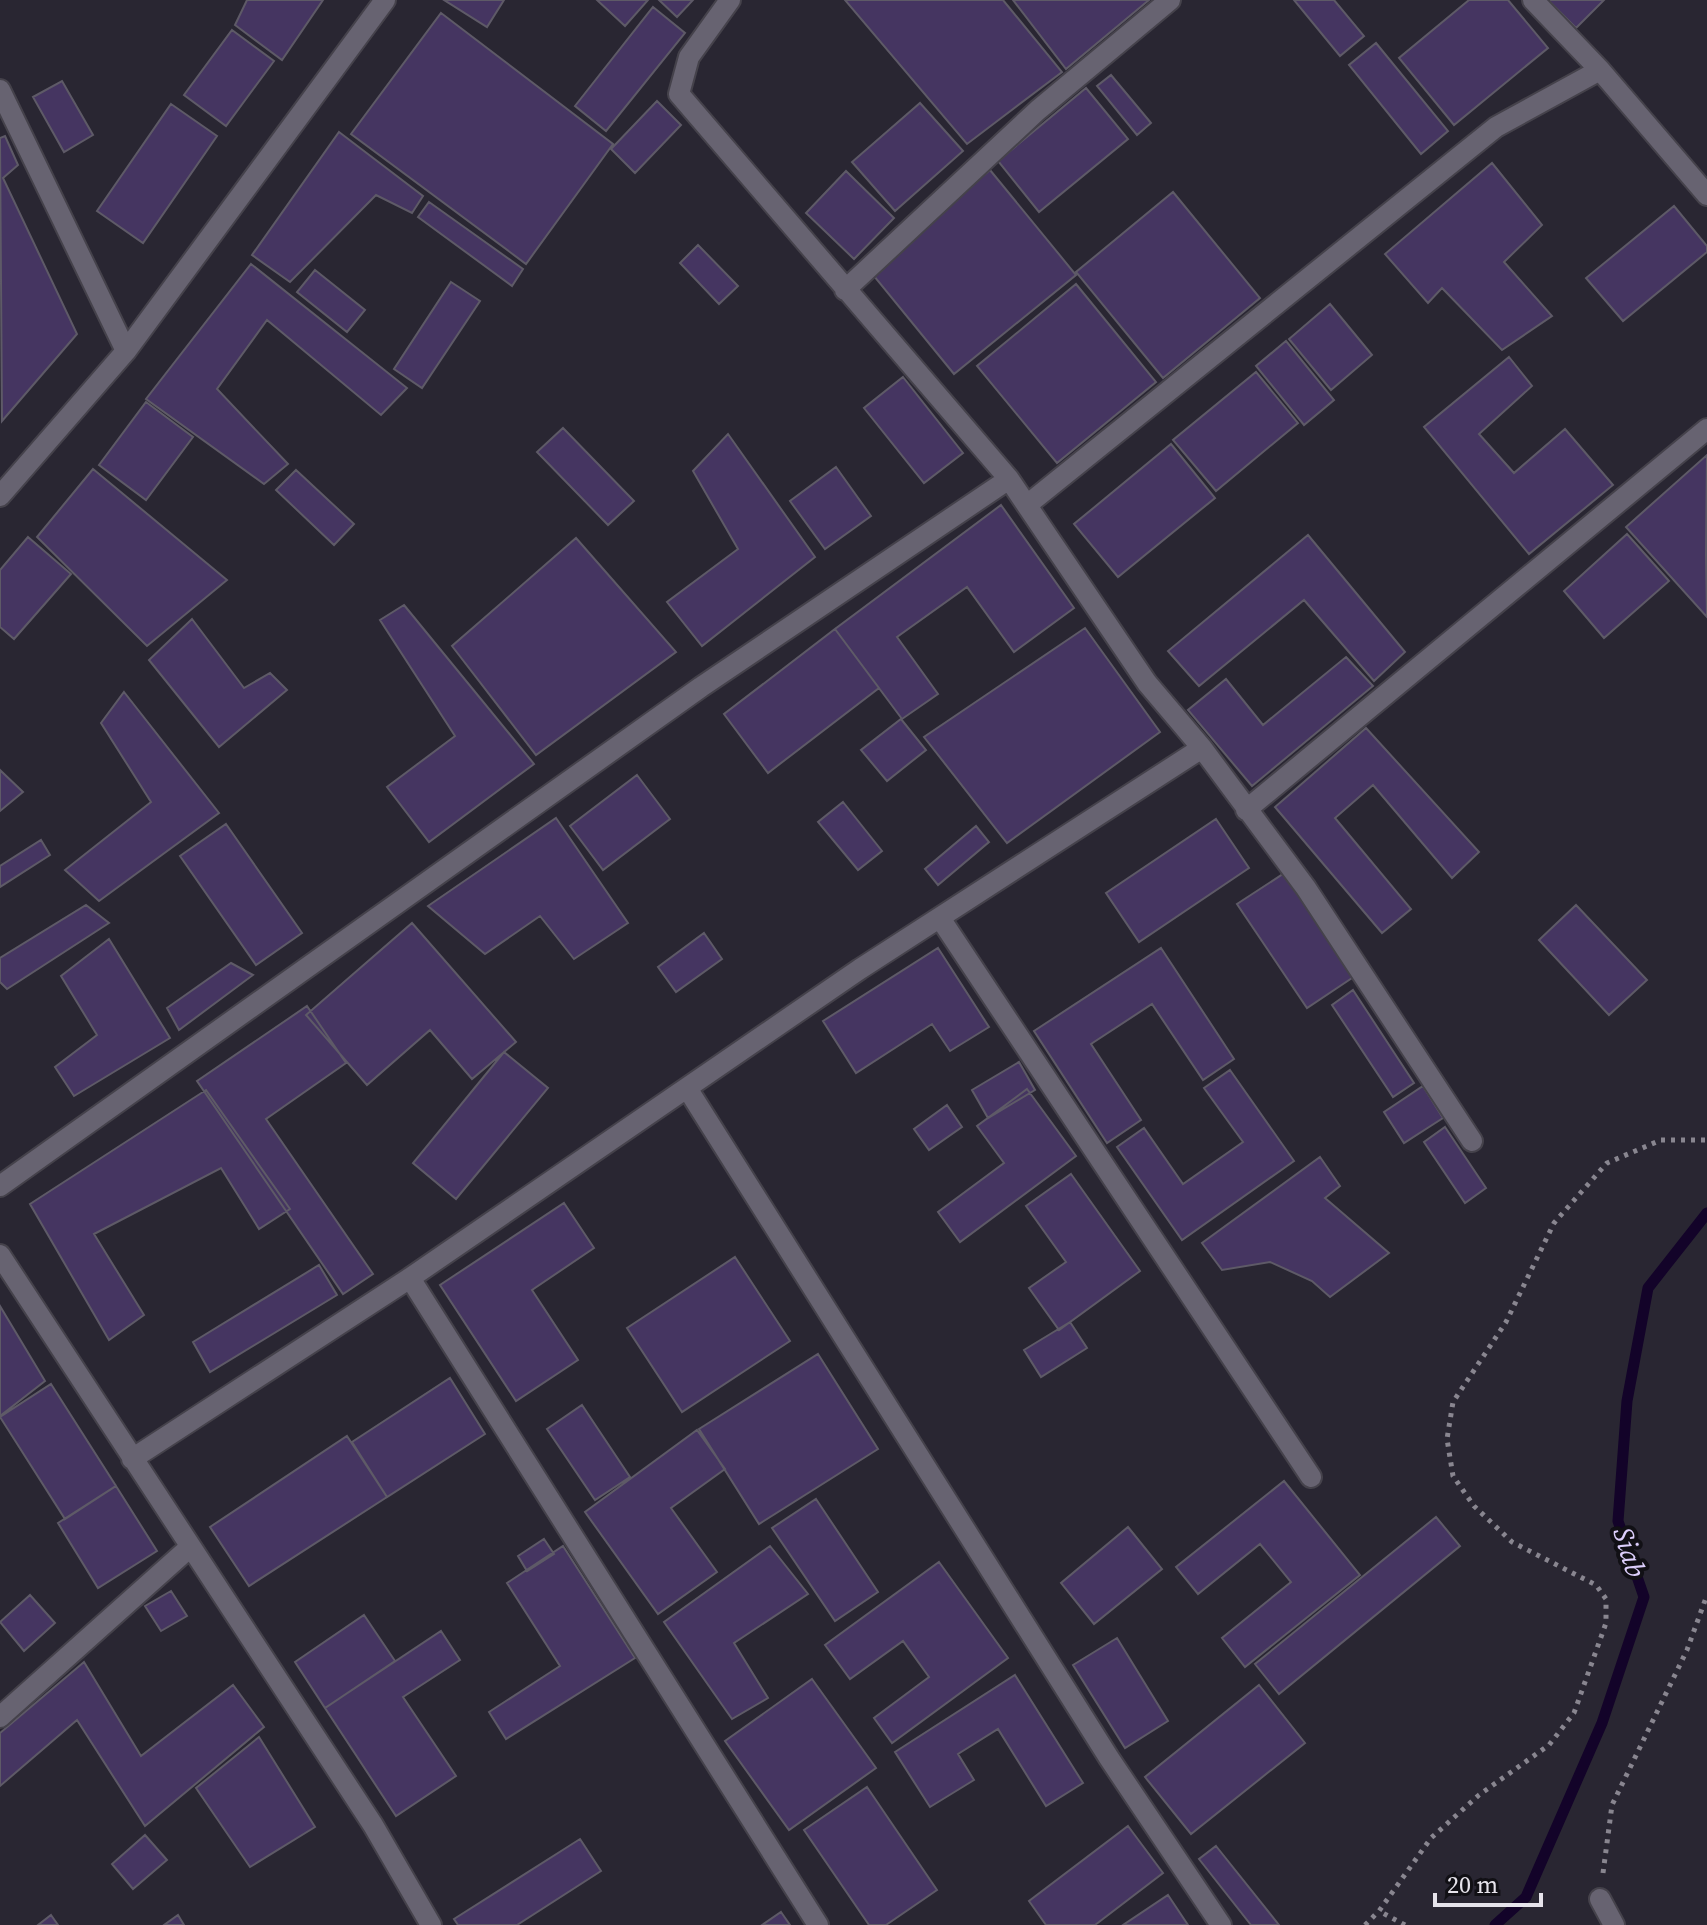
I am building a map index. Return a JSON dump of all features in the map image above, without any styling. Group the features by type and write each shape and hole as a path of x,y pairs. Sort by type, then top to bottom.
{"street":[{"path":"0,496 126,351 385,0"},
{"path":"730,0 689,57 679,94 1009,479 1147,683 1202,748 1306,888 1472,1141"},
{"path":"845,290 1038,110 1170,0"},
{"path":"1533,0 1600,70 1707,195"},
{"path":"1027,505 1496,127 1600,70"},
{"path":"0,90 126,351"},
{"path":"1246,810 1707,429"},
{"path":"0,1186 689,696 1009,479"},
{"path":"132,1459 410,1278 940,918 1202,748"},
{"path":"940,918 1311,1477"},
{"path":"687,1088 1109,1758 1221,1925"},
{"path":"0,1255 373,1825 431,1925"},
{"path":"410,1278 818,1925"},
{"path":"0,1717 189,1548"},
{"path":"1600,1899 1614,1925"}],"path":[{"path":"1365,1925 1379,1911 1431,1838 1479,1795 1549,1745 1574,1713 1606,1623 1606,1599 1596,1585 1512,1542 1474,1506 1453,1476 1447,1439 1453,1402 1506,1322 1554,1223 1607,1163 1661,1140 1707,1140"},
{"path":"1600,1899 1612,1805 1687,1650 1707,1595"},
{"path":"1379,1911 1405,1925"}],"building":[{"path":"247,0 323,0 282,60 235,25"},
{"path":"444,0 504,0 487,27"},
{"path":"597,0 648,0 625,26"},
{"path":"659,0 693,0 677,17"},
{"path":"845,0 1003,0 1062,72 967,144"},
{"path":"1013,0 1149,0 1066,69"},
{"path":"1294,0 1334,0 1364,36 1340,56"},
{"path":"1469,0 1508,0 1548,48 1454,125 1399,58"},
{"path":"1548,0 1604,0 1576,28"},
{"path":"653,7 685,33 606,131 575,106"},
{"path":"441,13 613,144 526,264 351,134"},
{"path":"232,30 274,61 226,126 184,95"},
{"path":"1376,43 1448,131 1421,154 1349,65"},
{"path":"1111,75 1151,123 1137,135 1097,86"},
{"path":"62,81 93,135 64,152 33,97"},
{"path":"1086,88 1128,139 1039,212 998,161"},
{"path":"657,101 681,125 635,173 611,149"},
{"path":"920,103 963,151 895,211 852,162"},
{"path":"171,104 217,136 143,243 97,211"},
{"path":"339,132 423,196 412,213 376,195 290,282 252,255"},
{"path":"5,136 18,165 3,178 77,334 2,421 0,138"},
{"path":"1492,163 1542,225 1504,262 1552,316 1502,350 1442,288 1428,303 1385,254"},
{"path":"990,170 1076,275 954,374 869,270"},
{"path":"846,171 894,218 854,259 806,213"},
{"path":"1173,192 1260,298 1163,378 1076,272"},
{"path":"429,202 523,269 512,286 418,217"},
{"path":"1674,206 1707,246 1707,252 1623,321 1586,278"},
{"path":"698,245 738,286 719,304 680,263"},
{"path":"251,264 407,388 381,415 267,320 217,389 288,464 264,484 146,399"},
{"path":"315,270 365,310 347,332 297,292"},
{"path":"451,282 480,301 422,388 394,369"},
{"path":"1076,284 1156,382 1057,463 977,366"},
{"path":"1330,304 1372,355 1331,390 1289,339"},
{"path":"1286,341 1334,400 1304,425 1256,366"},
{"path":"1509,357 1532,386 1479,434 1514,473 1565,429 1613,485 1529,554 1424,427"},
{"path":"1256,372 1298,423 1216,491 1173,440"},
{"path":"903,377 963,453 924,483 864,408"},
{"path":"146,402 193,437 146,500 99,465"},
{"path":"563,428 634,501 608,525 537,452"},
{"path":"728,434 815,557 702,646 667,602 738,549 693,471"},
{"path":"1171,444 1215,498 1118,577 1074,524"},
{"path":"1707,455 1706,555 1707,617 1626,527"},
{"path":"836,467 871,516 825,549 790,501"},
{"path":"93,469 227,580 147,646 37,537"},
{"path":"296,470 354,524 334,545 276,490"},
{"path":"1001,505 1074,608 1014,652 967,587 897,637 938,694 902,719 835,629"},
{"path":"1627,534 1669,581 1604,638 1564,591"},
{"path":"1308,535 1405,652 1374,681 1304,600 1199,686 1168,651"},
{"path":"28,537 71,574 14,639 0,627 0,570"},
{"path":"576,538 676,652 536,755 452,646"},
{"path":"404,605 534,764 429,842 387,787 455,736 380,620"},
{"path":"192,619 244,688 270,673 287,690 219,747 149,660"},
{"path":"1085,628 1160,732 1007,843 924,737"},
{"path":"835,629 879,688 768,773 724,714"},
{"path":"1346,657 1373,686 1252,786 1188,710 1226,679 1263,725"},
{"path":"124,692 219,813 99,901 65,870 151,802 101,723"},
{"path":"901,719 926,750 887,781 861,750"},
{"path":"1366,728 1479,852 1452,878 1373,785 1335,818 1411,909 1382,933 1275,807"},
{"path":"0,770 23,792 0,811"},
{"path":"637,775 670,819 603,870 570,826"},
{"path":"843,802 882,851 858,870 818,822"},
{"path":"556,818 628,923 574,959 540,916 485,954 428,906"},
{"path":"1216,819 1249,868 1139,942 1106,893"},
{"path":"226,824 302,933 256,965 180,856"},
{"path":"976,826 989,842 938,885 925,869"},
{"path":"41,840 50,855 0,887 0,866"},
{"path":"1286,872 1355,976 1307,1008 1237,904"},
{"path":"86,905 109,923 7,989 0,982 0,958"},
{"path":"1576,905 1647,980 1609,1015 1539,940"},
{"path":"412,923 516,1042 472,1079 430,1030 367,1085 306,1015"},
{"path":"704,933 722,959 676,992 658,967"},
{"path":"109,939 170,1038 74,1096 55,1067 97,1035 61,976"},
{"path":"938,948 989,1027 950,1051 932,1024 856,1073 823,1021"},
{"path":"1161,948 1234,1059 1203,1080 1152,1004 1091,1044 1141,1120 1107,1143 1034,1031"},
{"path":"231,963 253,975 179,1030 167,1008"},
{"path":"1353,990 1414,1083 1393,1097 1332,1005"},
{"path":"307,1006 346,1063 266,1119 373,1274 343,1294 197,1081"},
{"path":"504,1052 548,1088 456,1199 413,1163"},
{"path":"1019,1062 1035,1090 988,1118 972,1090"},
{"path":"1230,1070 1294,1161 1182,1240 1117,1147 1144,1128 1183,1184 1243,1142 1204,1088"},
{"path":"1423,1086 1443,1118 1404,1143 1384,1112"},
{"path":"1027,1089 1076,1156 960,1242 938,1212 1004,1163 977,1126"},
{"path":"206,1090 290,1209 259,1229 221,1168 94,1234 144,1315 109,1340 30,1204"},
{"path":"947,1105 962,1127 929,1150 914,1129"},
{"path":"1445,1127 1486,1188 1465,1203 1424,1142"},
{"path":"1320,1157 1340,1186 1325,1198 1389,1253 1330,1297 1312,1281 1270,1262 1222,1270 1202,1243"},
{"path":"1071,1174 1140,1271 1059,1330 1029,1288 1066,1262 1026,1206"},
{"path":"564,1203 594,1248 532,1290 578,1360 516,1401 440,1285"},
{"path":"735,1257 790,1341 682,1412 627,1328"},
{"path":"319,1265 337,1295 210,1372 193,1342"},
{"path":"0,1306 45,1381 0,1416"},
{"path":"1070,1322 1087,1348 1041,1377 1024,1350"},
{"path":"818,1354 878,1449 759,1524 699,1429"},
{"path":"450,1378 485,1434 387,1497 352,1442"},
{"path":"51,1384 116,1486 65,1519 0,1417"},
{"path":"582,1405 630,1477 595,1500 547,1429"},
{"path":"697,1430 725,1469 671,1508 717,1572 658,1614 585,1512"},
{"path":"347,1436 387,1497 249,1586 210,1527"},
{"path":"1284,1481 1360,1575 1245,1667 1222,1638 1291,1582 1260,1544 1198,1594 1176,1567"},
{"path":"116,1486 157,1551 98,1588 58,1523"},
{"path":"816,1499 878,1592 835,1621 772,1528"},
{"path":"1436,1517 1460,1546 1279,1694 1255,1664"},
{"path":"1128,1527 1162,1569 1094,1624 1061,1583"},
{"path":"544,1539 554,1554 527,1571 518,1556"},
{"path":"563,1546 635,1658 506,1739 489,1712 560,1666 507,1583"},
{"path":"770,1546 808,1594 734,1643 768,1698 732,1719 664,1622"},
{"path":"939,1562 1008,1658 892,1743 874,1718 929,1677 903,1641 850,1679 825,1645"},
{"path":"171,1591 187,1616 161,1631 145,1606"},
{"path":"30,1595 55,1623 24,1651 0,1622"},
{"path":"364,1615 395,1661 325,1708 295,1662"},
{"path":"441,1631 460,1660 403,1697 456,1776 396,1816 325,1708"},
{"path":"1117,1638 1168,1721 1125,1748 1073,1665"},
{"path":"84,1662 141,1756 233,1685 264,1727 145,1826 77,1720 0,1786 0,1733"},
{"path":"1015,1675 1083,1783 1046,1806 998,1729 958,1754 974,1780 930,1807 895,1752"},
{"path":"812,1679 876,1768 789,1830 725,1741"},
{"path":"1259,1685 1305,1743 1191,1834 1145,1777"},
{"path":"259,1737 315,1827 250,1867 196,1788"},
{"path":"867,1787 937,1890 886,1925 869,1925 804,1830"},
{"path":"1128,1826 1163,1873 1095,1925 1046,1925 1029,1901"},
{"path":"145,1835 167,1860 133,1889 112,1864"},
{"path":"580,1839 601,1871 517,1925 458,1925 454,1919"},
{"path":"1216,1846 1279,1925 1251,1925 1199,1859"},
{"path":"1168,1895 1188,1925 1123,1925"},
{"path":"781,1912 790,1925 762,1925"},
{"path":"51,1915 58,1925 38,1925"},
{"path":"178,1915 184,1925 164,1925"}],"waterway":[{"name":"Siab","path":"1495,1925 1526,1897 1602,1723 1644,1597 1618,1521 1627,1401 1648,1288 1707,1213"}]}
